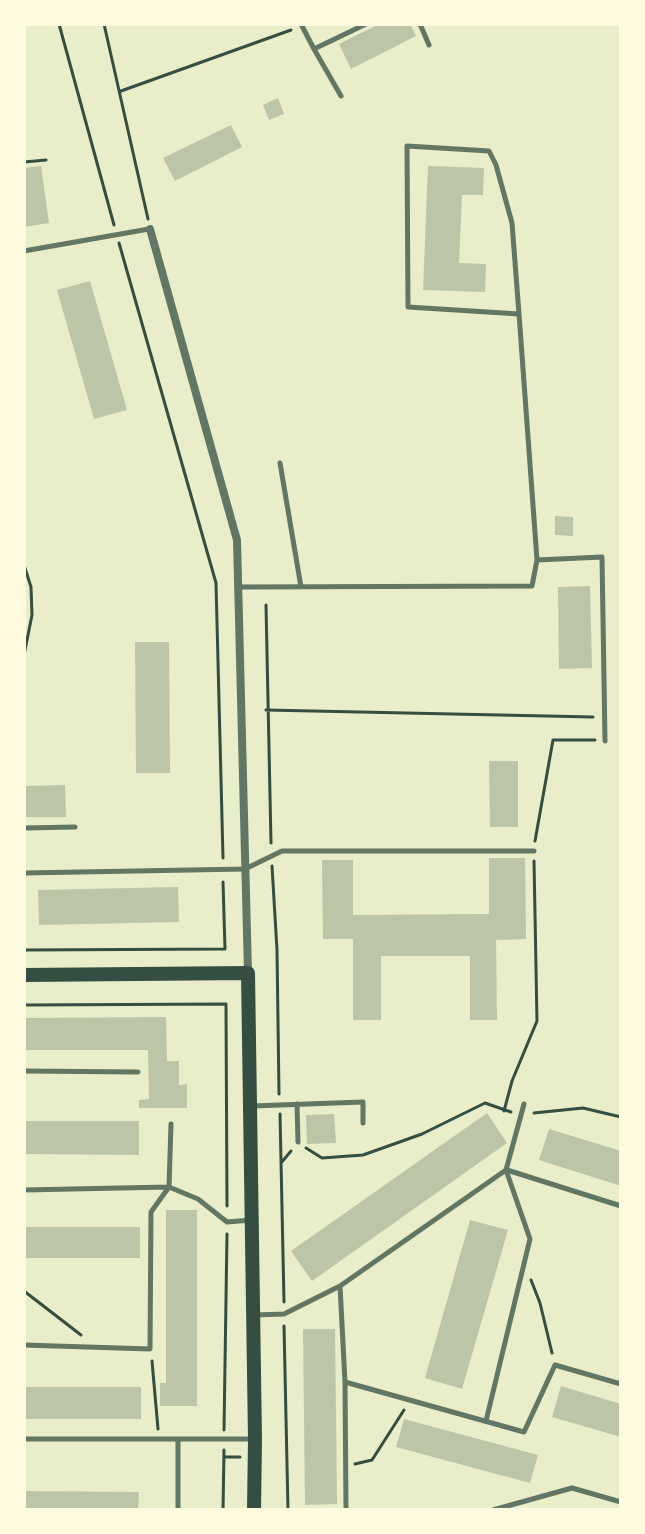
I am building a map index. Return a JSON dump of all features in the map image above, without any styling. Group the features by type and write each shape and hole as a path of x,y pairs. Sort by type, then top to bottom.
{"main road":[{"path":"24,975 248,973 254,1510"}],"street":[{"path":"150,229 237,540 248,973"}],"lane":[{"path":"314,49 366,24"},
{"path":"420,24 429,45"},
{"path":"301,25 341,96"},
{"path":"238,587 532,586 537,560 519,314 512,223 496,165 489,151 407,146 408,307 519,314"},
{"path":"24,251 150,229"},
{"path":"280,463 301,587"},
{"path":"537,560 602,557 605,741"},
{"path":"24,828 75,827"},
{"path":"24,873 245,869 282,851 534,851"},
{"path":"24,1071 138,1072"},
{"path":"251,1106 363,1102 363,1123"},
{"path":"297,1104 298,1142"},
{"path":"486,1421 530,1239 506,1170 524,1104"},
{"path":"24,1345 150,1349 151,1212 169,1187 171,1124"},
{"path":"506,1170 621,1206"},
{"path":"254,1315 284,1314 340,1286 506,1170"},
{"path":"24,1190 169,1187 198,1199 227,1222 252,1220"},
{"path":"340,1286 345,1382 346,1510"},
{"path":"345,1382 524,1432 555,1365 621,1384"},
{"path":"24,1439 255,1439"},
{"path":"178,1439 178,1510"},
{"path":"493,1510 572,1488 621,1502"}],"path":[{"path":"24,950 225,949 216,583 59,24"},
{"path":"104,24 150,229"},
{"path":"119,91 301,25"},
{"path":"24,162 46,160"},
{"path":"24,565 31,587 32,615 24,655"},
{"path":"266,605 266,710 277,950 288,1510"},
{"path":"266,710 606,717"},
{"path":"504,1111 512,1081 537,1021 534,851 553,740 605,741"},
{"path":"24,1005 226,1004"},
{"path":"281,1130 322,1158 363,1155 422,1134 485,1103 521,1115 583,1108 621,1117"},
{"path":"281,1163 298,1142"},
{"path":"524,1263 540,1303 555,1365"},
{"path":"24,1291 55,1318 98,1347"},
{"path":"150,1349 159,1439"},
{"path":"345,1467 372,1460 410,1400"},
{"path":"223,1510 224,1457"}],"building":[{"path":"379,24 410,24 416,36 351,69 339,44"},
{"path":"278,98 284,114 269,120 263,105"},
{"path":"231,125 242,147 175,181 163,158"},
{"path":"41,166 49,223 24,227 24,168"},
{"path":"428,166 484,168 483,195 462,195 459,263 486,264 485,292 423,290"},
{"path":"90,281 127,410 94,419 57,290"},
{"path":"555,516 573,517 573,536 555,535"},
{"path":"590,586 592,668 559,669 558,587"},
{"path":"135,642 169,642 170,773 136,773"},
{"path":"489,761 518,761 518,827 490,827"},
{"path":"65,785 66,817 24,817 24,786"},
{"path":"489,858 525,858 526,939 496,940 497,1020 470,1020 470,956 381,956 381,1020 353,1020 353,939 323,939 322,860 353,860 353,915 489,914"},
{"path":"178,887 179,922 39,925 38,890"},
{"path":"166,1017 167,1061 179,1061 179,1085 187,1084 187,1108 139,1108 139,1100 149,1099 148,1050 24,1050 24,1018"},
{"path":"487,1113 507,1143 312,1281 291,1251"},
{"path":"334,1114 336,1143 307,1144 306,1115"},
{"path":"24,1121 139,1121 139,1155 24,1154"},
{"path":"549,1129 621,1151 621,1186 539,1160"},
{"path":"166,1210 197,1210 197,1406 160,1406 160,1383 166,1383"},
{"path":"470,1220 508,1230 462,1389 425,1378"},
{"path":"24,1227 140,1227 140,1258 24,1258"},
{"path":"303,1329 335,1329 337,1504 305,1505"},
{"path":"561,1386 621,1404 621,1437 552,1417"},
{"path":"24,1387 141,1387 141,1419 24,1419"},
{"path":"404,1419 538,1455 530,1483 396,1447"},
{"path":"24,1491 139,1492 138,1510 24,1510"}]}
